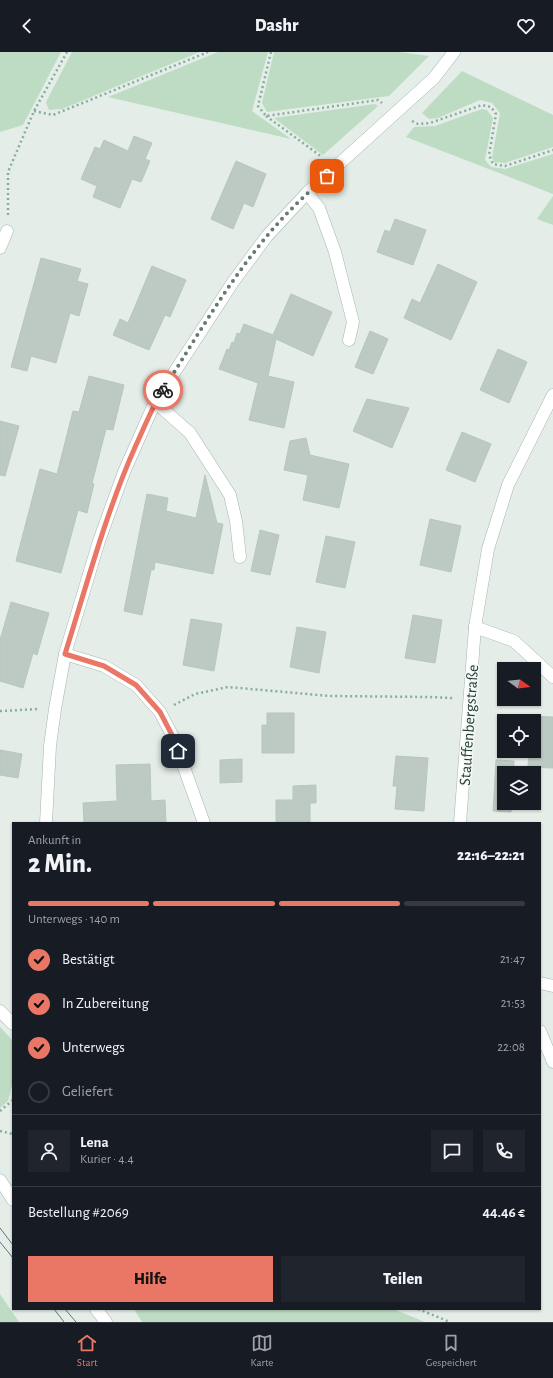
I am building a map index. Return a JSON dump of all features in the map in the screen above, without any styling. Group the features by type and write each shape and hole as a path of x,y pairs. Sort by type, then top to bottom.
{"street":[{"path":"46,822 50,746 65,654 99,541 124,472 156,402 233,282 267,236 307,193 434,78 454,52"},
{"path":"307,193 319,208 335,252 353,322 349,340"},
{"path":"0,248 7,231"},
{"name":"Stauffenbergstraße","path":"460,822 475,627 488,549 508,485 553,395"},
{"path":"156,402 190,433 230,495 236,521 240,557"},
{"path":"475,627 514,641 553,677"},
{"path":"65,654 104,666 136,685 160,712 173,737 204,822"},
{"path":"541,983 553,986"},
{"path":"0,1011 12,1023"},
{"path":"541,1033 553,1062"},
{"path":"0,1180 12,1198"},
{"path":"97,1310 106,1322"}],"path":[{"path":"7,231 8,172 34,111 66,52"},
{"path":"34,111 53,115 208,52"},
{"path":"271,52 258,106 266,116 337,167"},
{"path":"266,116 378,100 396,113 418,124 430,123 482,105 491,107 496,114 489,155 493,164 505,166 553,150"},
{"path":"177,704 195,694 228,687 330,696 429,696 470,699"},
{"path":"0,711 55,709"},
{"path":"0,1111 12,1101"},
{"path":"0,1131 12,1134"},
{"path":"420,1310 450,1322"}],"green space":[{"path":"0,52 61,52 23,125 0,132"},
{"path":"72,52 200,52 62,109 49,110 46,102"},
{"path":"218,52 268,52 252,111 291,139 108,97"},
{"path":"274,52 399,52 429,56 389,96 267,112 262,103"},
{"path":"462,71 553,115 553,147 505,163 494,162 492,158 500,113 492,103 480,100 438,118 429,119 422,113"},
{"path":"375,104 378,106 323,155 274,118"},
{"path":"482,109 487,110 493,118 485,160 491,167 505,169 553,154 553,194 406,137 414,127 435,126"},
{"path":"553,196 553,225 537,219"},
{"path":"0,1027 12,1040 12,1085 8,1101 0,1108"},
{"path":"0,1294 19,1322 0,1322"},
{"path":"135,1310 395,1310 425,1322 142,1322"}],"building":[{"path":"134,136 152,143 145,159 150,161 141,182 132,179 120,208 93,197 97,186 81,179 95,147 100,149 104,140 128,151"},
{"path":"236,161 266,174 253,207 244,203 233,229 211,219"},
{"path":"395,219 426,230 413,265 377,252 385,230 390,232"},
{"path":"41,258 81,269 77,281 88,284 79,316 70,313 56,363 31,356 27,371 11,367"},
{"path":"438,264 477,282 451,340 404,318 412,299 420,303"},
{"path":"152,266 186,280 170,317 165,315 149,350 113,335 120,319 128,323"},
{"path":"291,294 332,312 313,356 276,339 268,376 294,382 284,428 249,420 258,383 219,369 227,349 229,350 232,342 234,343 237,333 240,334 244,324 273,335"},
{"path":"370,331 388,339 373,374 355,367"},
{"path":"498,349 527,362 509,403 480,390"},
{"path":"89,376 124,385 113,430 106,429 92,483 94,484 87,513 78,510 61,573 16,561 40,469 57,474 73,411 79,412"},
{"path":"367,399 409,408 392,448 353,431"},
{"path":"0,421 19,426 5,476 0,475"},
{"path":"462,432 491,444 475,482 446,470"},
{"path":"306,438 310,455 349,464 339,508 303,500 308,475 284,470 290,441"},
{"path":"205,475 217,523 223,524 213,574 155,562 154,570 151,570 142,615 124,611 147,494 168,498 166,511 196,518"},
{"path":"430,519 461,526 451,572 420,565"},
{"path":"260,530 279,535 270,575 251,571"},
{"path":"326,536 355,542 345,588 316,582"},
{"path":"11,602 49,613 37,655 33,653 23,688 0,681 0,640"},
{"path":"413,615 442,620 435,663 405,658"},
{"path":"191,619 222,624 214,671 183,665"},
{"path":"297,627 326,632 319,673 290,667"},
{"path":"267,713 294,713 294,753 262,753 262,725 267,725"},
{"path":"541,716 553,717 553,768 528,766 529,758 541,758"},
{"path":"0,750 22,754 18,778 0,775"},
{"path":"396,756 428,758 424,811 395,809 397,786 393,786"},
{"path":"242,759 242,782 220,783 220,760"},
{"path":"496,760 514,761 514,766 497,766 497,810 511,810 511,812 493,811"},
{"path":"150,764 151,801 165,800 166,822 84,822 83,803 117,801 116,765"},
{"path":"316,785 316,803 310,803 310,822 276,822 276,800 293,800 293,786"}],"tram line":[{"path":"0,1228 12,1244"},
{"path":"0,1242 12,1257"},
{"path":"55,1310 64,1322"},
{"path":"66,1310 76,1322"}],"way so far":[{"path":"163,390 233,282 267,236 307,193 327,176"}],"route":[{"path":"163,390 124,472 99,541 65,654 104,666 136,685 160,712 173,737 178,751"}]}
